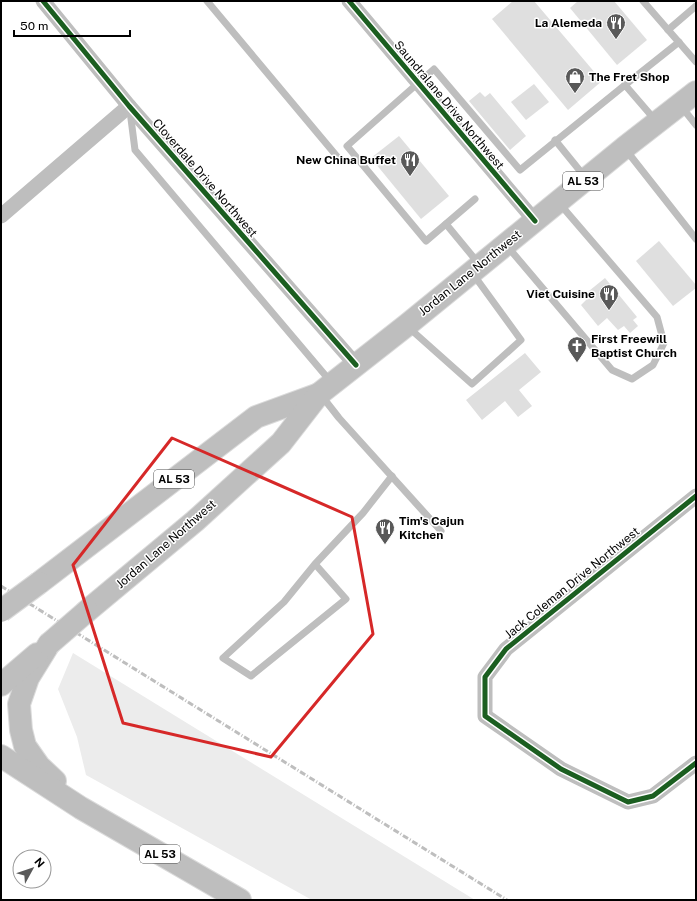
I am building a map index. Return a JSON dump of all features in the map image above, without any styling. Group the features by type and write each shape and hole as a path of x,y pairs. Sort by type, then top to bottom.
{"main road":[{"name":"Jordan Lane Northwest","path":"1,685 195,521 281,444 326,389 407,325 586,178 688,98"},
{"name":"Jordan Lane Northwest","path":"1,611 256,417 326,389"},
{"name":"AL 53","path":"49,644 28,678 19,704 21,730 25,746 40,766 81,808"},
{"name":"AL 53","path":"1,756 81,808 240,900"}],"street":[{"name":"Cloverdale Drive Northwest","path":"43,1 129,106 356,365"},
{"name":"Saundralane Drive Northwest","path":"349,1 534,221"},
{"path":"1,216 129,106"},
{"name":"Jack Coleman Drive Northwest","path":"696,496 506,649 485,677 485,716 561,769 628,802 653,796 696,763"}],"lane":[{"path":"207,1 340,160"},
{"path":"643,1 696,62"},
{"path":"668,30 696,6"},
{"path":"475,199 426,241 347,146 434,69 520,170 679,42"},
{"path":"625,85 657,122"},
{"path":"688,98 696,125"},
{"path":"129,106 135,150 326,389 339,418 442,531"},
{"path":"556,140 586,178"},
{"path":"624,148 696,239"},
{"path":"506,244 612,370 632,379 653,365 664,343 657,317 558,201"},
{"path":"407,325 472,384 521,340 476,268 446,224"},
{"path":"315,564 346,599 251,676 223,658 284,602 315,564 363,513 392,476"}],"highlighted area":[{"path":"172,438 352,517 373,634 271,757 123,723 73,565"}],"shaded area":[{"path":"73,653 475,900 312,900 86,775 77,737 58,689"}],"building":[{"path":"513,1 534,1 602,81 568,110 492,19"},
{"path":"578,1 614,1 647,40 617,65 570,8"},
{"path":"534,84 549,102 526,120 511,102"},
{"path":"480,92 485,97 490,93 526,136 510,150 469,101"},
{"name":"New China Buffet","path":"399,136 449,196 421,219 371,158"},
{"path":"659,241 696,285 696,288 673,306 636,261"},
{"name":"Viet Cuisine","path":"605,278 637,317 633,320 638,326 630,333 624,326 618,330 607,318 598,326 581,305 587,299 584,295"},
{"path":"525,353 541,372 519,390 532,406 518,417 505,401 482,420 466,400"}],"railway":[{"path":"1,586 507,900"}],"cycle path":[{"path":"43,1 129,106 356,365"},
{"path":"349,1 535,221"},
{"path":"696,496 506,649 485,677 485,716 561,769 628,802 653,796 696,763"}],"place":[{"name":"La Alemeda","path":"616,40"},
{"name":"The Fret Shop","path":"575,94"},
{"name":"New China Buffet","path":"410,177"},
{"name":"Viet Cuisine","path":"609,311"},
{"name":"First Freewill Baptist Church","path":"577,363"},
{"name":"Tim's Cajun Kitchen","path":"385,545"}]}
